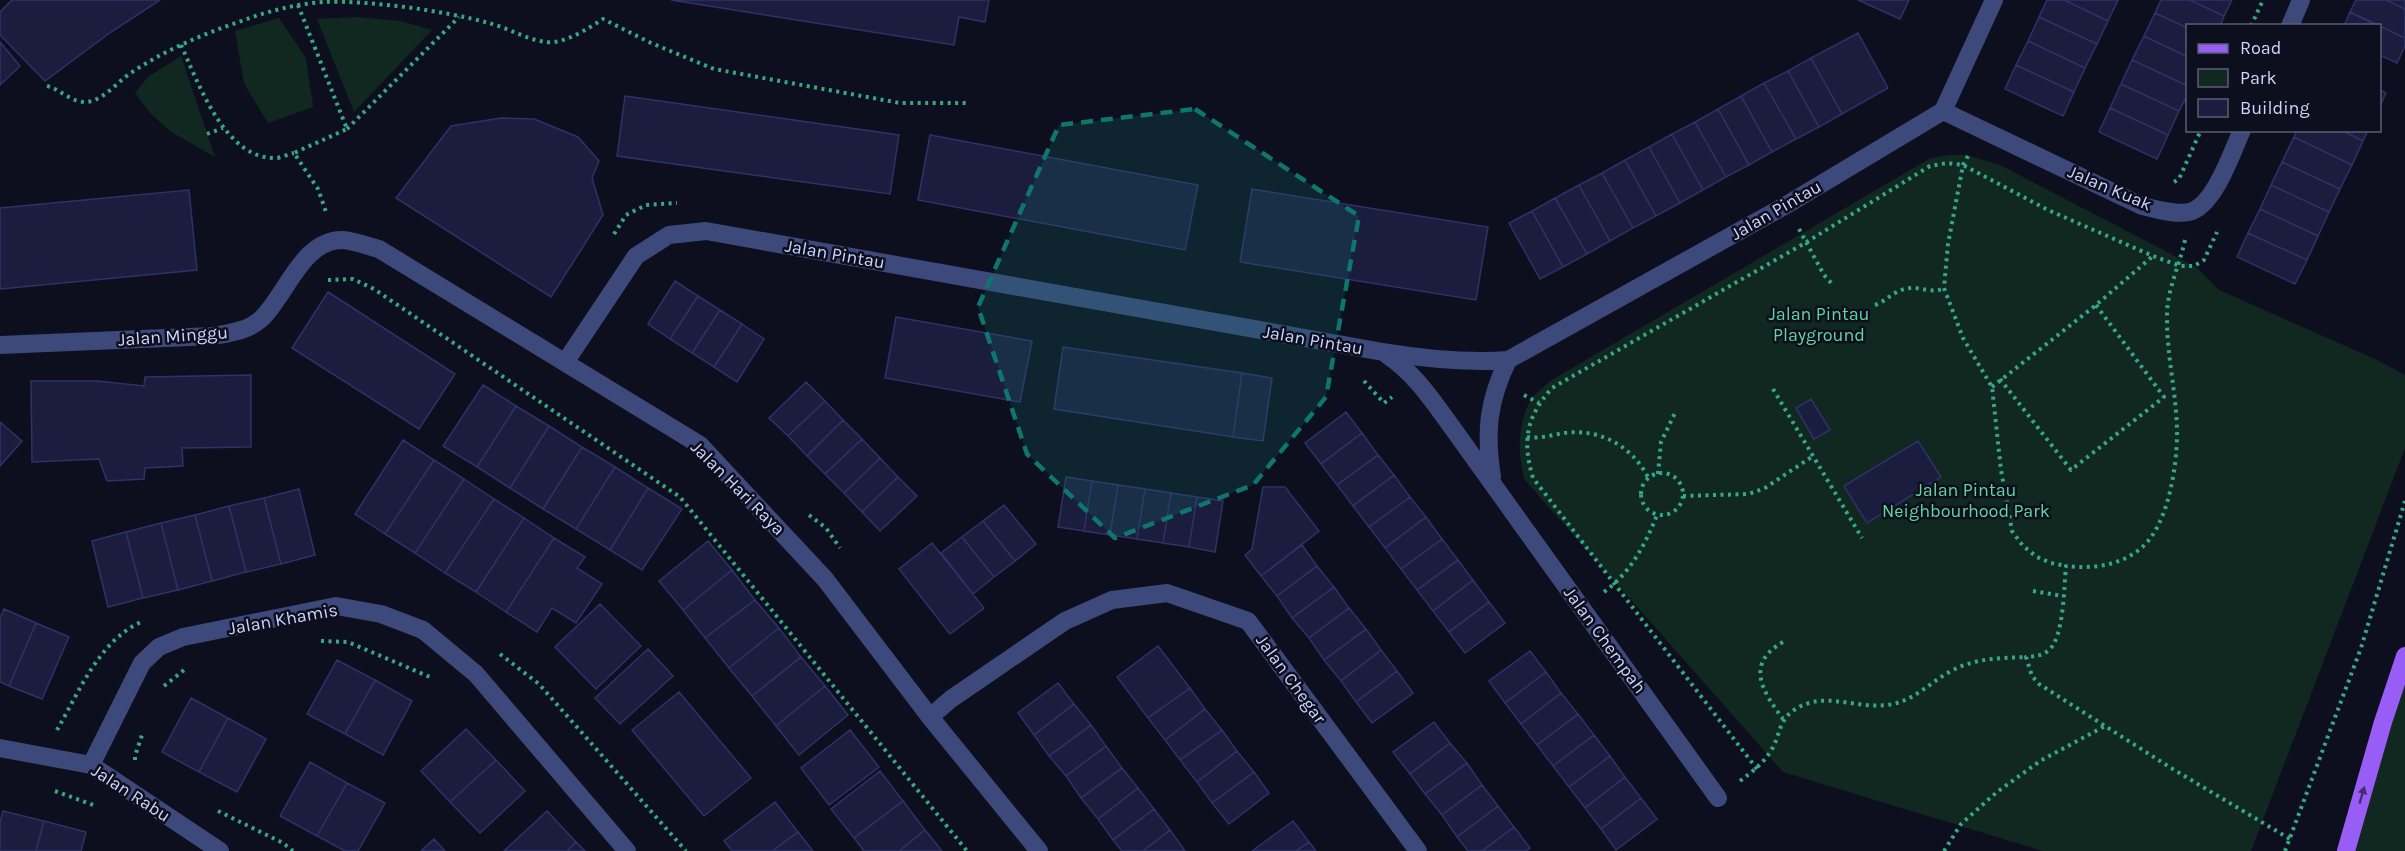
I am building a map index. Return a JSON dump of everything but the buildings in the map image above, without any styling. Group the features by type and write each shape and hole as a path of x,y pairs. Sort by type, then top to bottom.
{"main road":[{"path":"2346,851 2383,722 2405,656"}],"street":[{"path":"1943,111 1994,0"},
{"path":"2291,24 2301,0"},
{"name":"Jalan Kuak","path":"1943,111 2142,206 2190,212"},
{"name":"Jalan Pintau","path":"566,361 636,256 669,235 706,231 1383,352 1477,363 1508,360 1788,204 1943,111"},
{"path":"2190,212 2208,201 2241,132"},
{"name":"Jalan Minggu","path":"0,345 213,336 240,331 261,319 299,267 319,246 342,240"},
{"name":"Jalan Hari Raya","path":"342,240 380,249 700,445 825,579 930,717 1039,851"},
{"name":"Jalan Chempah","path":"1383,352 1402,365 1415,378 1493,482 1718,798"},
{"name":"Jalan Chempah","path":"1493,482 1487,448 1489,412 1498,380 1508,360"},
{"name":"Jalan Chegar","path":"930,717 951,699 1065,621 1112,600 1167,593 1248,621 1418,851"},
{"name":"Jalan Khamis","path":"91,765 142,663 159,647 183,637 336,606 381,614 423,630 476,674 627,851"},
{"name":"Jalan Rabu","path":"0,748 91,765 220,851"}],"path":[{"path":"2252,24 2263,0"},
{"path":"47,86 73,100 86,102 98,99 152,59 247,19 298,5 358,2 489,23 547,42 581,34 603,19 651,43 714,69 900,104 968,103"},
{"path":"298,5 347,129"},
{"path":"181,45 223,128 234,140 260,156 276,158 294,153 347,129 459,17"},
{"path":"187,73 193,71"},
{"path":"207,134 223,128"},
{"path":"1983,130 1963,165 1948,244 1944,288 1963,338 1992,387 2001,470 2012,531 2023,546 2037,557 2051,563 2098,567 2113,564 2140,549 2153,534 2164,508 2174,480 2177,433 2167,318 2170,286 2180,266 2190,212"},
{"path":"294,153 318,189 326,208 326,217"},
{"path":"1757,769 1533,478 1528,460 1527,437 1531,418 1539,403 1552,388 1805,243 1930,166 1947,163 1963,165 2048,210 2180,266 2194,266 2204,260 2218,228"},
{"path":"613,236 626,215 646,205 672,202 683,204"},
{"path":"1788,204 1805,243 1833,285"},
{"path":"1992,387 2096,305 2153,256"},
{"path":"320,284 330,279 353,279 374,289 680,497 967,851"},
{"path":"1875,306 1888,296 1905,289 1934,291 1944,288"},
{"path":"2000,379 2071,470 2164,397 2096,305"},
{"path":"1773,389 1862,538"},
{"path":"1658,474 1661,442 1676,411"},
{"path":"1527,437 1567,433 1605,437 1627,448 1649,479"},
{"path":"1683,496 1749,494 1765,488 1814,456"},
{"path":"1658,474 1670,475 1683,489 1683,496 1677,509 1672,513 1657,515 1645,507 1642,500 1643,487 1649,479 1658,474"},
{"path":"2285,851 2361,648 2405,501"},
{"path":"807,514 826,528 846,557"},
{"path":"1583,609 1625,574 1642,549 1657,515"},
{"path":"1718,798 1757,769 1774,746 1783,719 1791,712 1815,700 1830,699 1879,705 1908,700 1950,672 1971,662 2041,655 2051,648 2058,632 2066,566"},
{"path":"2033,591 2063,596"},
{"path":"52,734 57,730 104,649 127,628 144,620"},
{"path":"316,641 348,642 419,671 437,681"},
{"path":"1783,642 1768,651 1762,660 1761,669 1766,694 1783,719"},
{"path":"494,649 539,684 686,851"},
{"path":"2026,657 2032,676 2039,684 2290,839"},
{"path":"157,692 188,668"},
{"path":"1944,851 1961,824 1997,792 2040,761 2105,726"},
{"path":"137,766 135,756 142,734"},
{"path":"49,788 100,807"},
{"path":"207,806 283,843 293,851"}],"highlighted area":[{"path":"1195,109 1359,216 1326,397 1253,485 1115,538 1027,454 978,307 1059,125"}],"green space":[{"path":"356,17 400,21 432,30 354,112 317,19"},
{"path":"279,18 306,58 313,107 268,123 244,83 235,31"},
{"path":"181,56 215,157 170,131 151,114 135,93 148,77"},
{"name":"Jalan Pintau Neighbourhood Park","path":"1948,155 1967,155 2000,165 2196,267 2219,290 2375,359 2405,375 2405,448 2251,851 2043,851 1783,772 1524,479 1520,449 1523,420 1532,398 1550,381 1929,159"},
{"path":"2405,656 2405,851 2346,851"}],"park label":[{"name":"Jalan Pintau Playground","path":"1819,324"}]}
